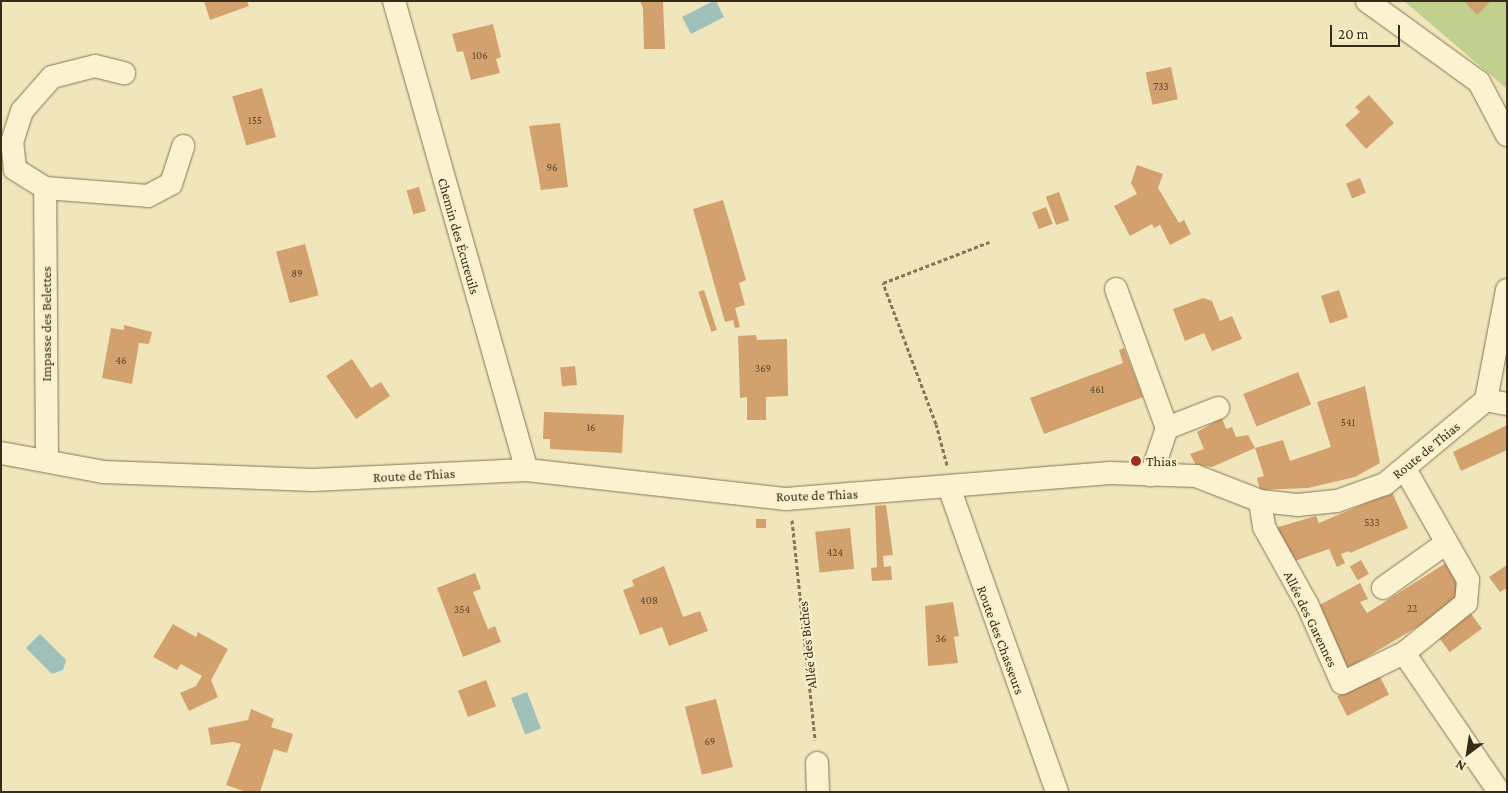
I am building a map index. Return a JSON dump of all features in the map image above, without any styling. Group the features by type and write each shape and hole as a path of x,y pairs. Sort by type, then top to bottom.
{"street":[{"name":"Chemin des Écureuils","path":"394,1 527,470"},
{"path":"1367,1 1479,82 1507,135"},
{"path":"124,73 95,66 52,77 22,111 12,142 15,169 45,188 148,196 171,184 183,146"},
{"name":"Impasse des Belettes","path":"45,188 47,461"},
{"path":"1116,289 1167,428 1152,474"},
{"name":"Route de Thias","path":"1,453 104,472 313,480 527,470 786,499 1110,473 1152,474 1196,476 1260,501 1297,505 1337,500 1385,484 1496,402 1507,290"},
{"path":"1167,428 1218,408"},
{"name":"Allée des Garennes","path":"1260,501 1264,527 1308,606 1342,683 1404,653 1466,603 1468,580 1445,544 1405,469"},
{"name":"Route des Chasseurs","path":"950,487 1057,792"},
{"path":"1383,588 1445,544"},
{"path":"1404,653 1499,792"},
{"path":"817,763 818,792"}],"path":[{"path":"950,487 936,424 883,283 989,242"},
{"name":"Allée des Biches","path":"786,499 796,538 817,763"}],"green space":[{"path":"1404,1 1507,1 1507,89"}],"water":[{"path":"716,1 724,17 691,34 682,17"},
{"path":"40,634 66,660 63,670 52,674 26,648"},
{"path":"527,692 541,728 525,735 511,698"}],"building":[{"path":"204,1 247,1 249,6 210,20"},
{"path":"640,1 663,1 665,49 644,49 643,8"},
{"path":"1464,1 1491,1 1477,15"},
{"path":"493,24 501,57 496,59 500,73 471,80 463,51 457,52 452,34"},
{"path":"1171,67 1178,99 1152,105 1146,72"},
{"path":"262,88 276,137 246,146 232,97"},
{"path":"1369,95 1394,123 1366,149 1345,125 1360,112 1355,107"},
{"path":"560,123 568,187 541,190 529,126"},
{"path":"1137,165 1163,174 1158,188 1179,223 1184,220 1191,234 1170,245 1160,225 1154,228 1152,224 1130,236 1114,206 1137,194 1131,183"},
{"path":"1360,178 1366,193 1352,198 1346,184"},
{"path":"419,187 426,211 413,215 407,191"},
{"path":"1059,192 1069,220 1056,225 1046,197"},
{"path":"723,200 746,280 739,283 745,305 735,308 740,327 735,328 733,320 725,322 693,209"},
{"path":"1046,207 1053,224 1039,229 1032,213"},
{"path":"305,244 319,295 290,303 276,252"},
{"path":"704,290 717,330 711,332 698,292"},
{"path":"1339,290 1348,318 1330,323 1321,296"},
{"path":"1203,298 1212,301 1220,321 1232,316 1242,339 1212,351 1204,333 1185,341 1173,309"},
{"path":"124,325 152,332 149,344 139,343 132,384 102,378 111,328 124,330"},
{"path":"756,335 757,340 787,339 788,396 766,397 766,420 747,420 747,397 740,398 738,336"},
{"path":"1124,348 1143,397 1044,434 1030,398 1123,363 1119,350"},
{"path":"352,359 371,388 381,382 390,396 356,419 326,376"},
{"path":"575,366 577,385 562,386 560,368"},
{"path":"1298,372 1311,404 1256,427 1243,394"},
{"path":"1365,386 1380,463 1355,477 1308,488 1260,490 1257,478 1264,476 1255,448 1283,440 1290,461 1331,447 1317,402"},
{"path":"544,412 624,415 622,453 550,449 550,439 543,439"},
{"path":"1222,418 1226,429 1232,427 1236,437 1248,435 1255,448 1212,467 1196,465 1190,454 1204,449 1197,432"},
{"path":"1507,425 1507,450 1461,471 1453,452"},
{"path":"1392,492 1408,528 1350,553 1349,551 1341,554 1345,563 1337,567 1329,549 1292,562 1275,528 1316,516 1319,523"},
{"path":"886,505 893,555 883,556 884,567 891,566 892,580 872,581 871,568 877,567 875,506"},
{"path":"756,519 766,519 766,528 756,528"},
{"path":"850,528 854,569 819,572 815,532"},
{"path":"1361,560 1369,574 1358,580 1350,566"},
{"path":"1449,561 1461,580 1457,603 1347,669 1316,607 1360,583 1368,599 1360,602 1367,613"},
{"path":"1507,565 1507,588 1500,592 1489,577"},
{"path":"664,566 683,617 700,611 708,631 669,646 662,627 640,635 623,590 634,586 632,580"},
{"path":"475,573 481,589 473,592 488,629 495,626 501,642 463,657 437,588"},
{"path":"953,602 959,636 954,637 958,663 928,666 925,606"},
{"path":"1469,611 1482,629 1450,652 1437,635"},
{"path":"173,624 196,637 198,632 228,649 211,680 218,697 189,711 180,693 196,686 202,676 181,664 177,670 153,657"},
{"path":"1379,675 1389,695 1347,716 1337,696"},
{"path":"486,680 496,706 468,717 458,691"},
{"path":"716,699 733,767 702,775 685,707"},
{"path":"251,709 274,719 271,727 293,734 287,753 274,749 260,792 246,792 226,785 241,744 233,742 211,745 208,728 248,720"}],"place":[{"name":"Thias","path":"1136,461"}]}
